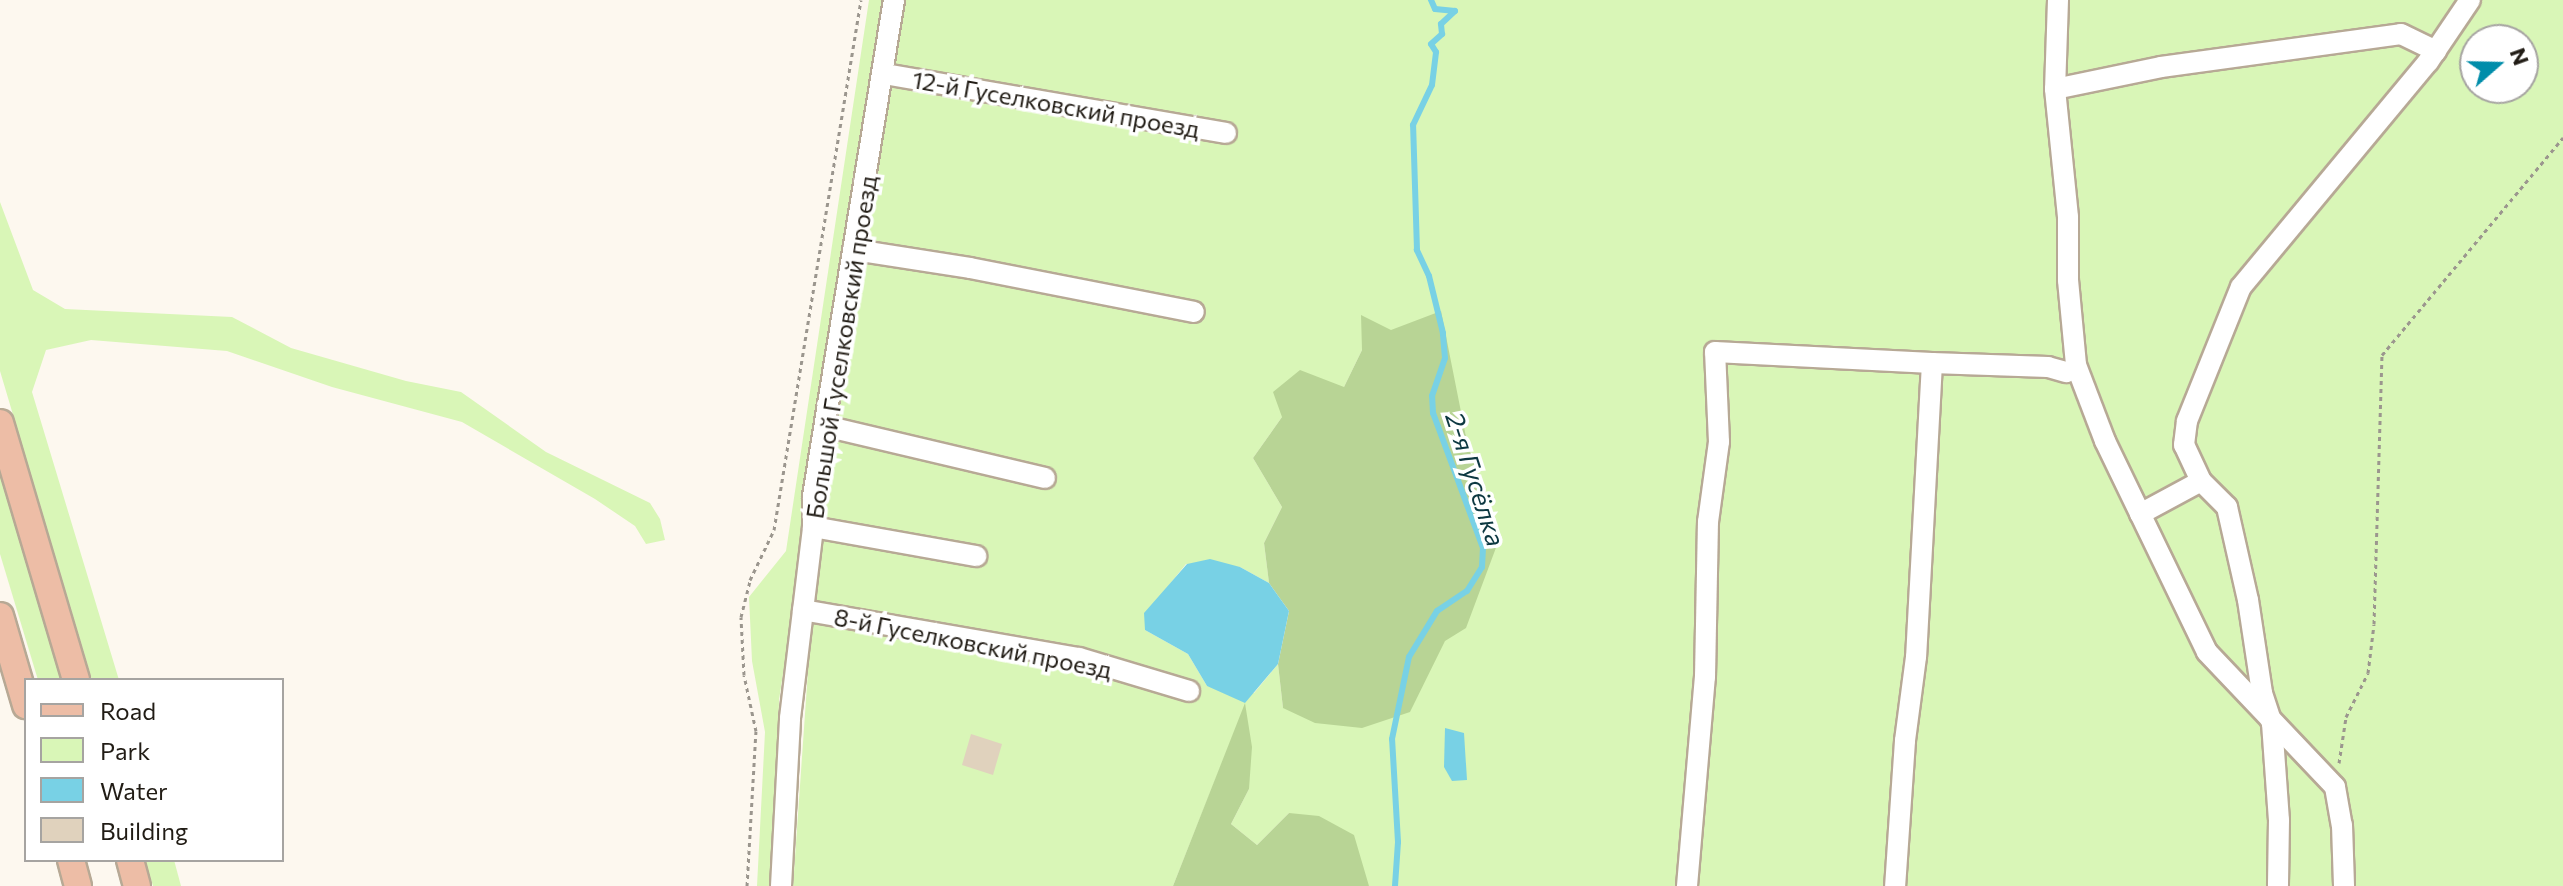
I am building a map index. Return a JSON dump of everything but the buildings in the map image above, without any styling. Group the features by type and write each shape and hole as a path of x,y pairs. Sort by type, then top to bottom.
{"main road":[{"path":"0,423 75,678"},
{"path":"0,616 24,698"},
{"path":"72,862 78,886"},
{"path":"131,862 137,886"}],"street":[{"name":"Большой Гуселковский проезд","path":"781,886 790,718 813,527 813,496 885,74 894,0"},
{"path":"2058,0 2055,89 2068,217 2068,280 2076,365 2105,441 2207,652 2335,787 2342,825 2344,886"},
{"path":"2278,886 2279,820 2272,723 2262,693 2248,600 2227,507 2201,481 2184,445 2187,421 2241,287 2436,51 2470,0"},
{"path":"2055,89 2176,65 2401,34 2436,51"},
{"name":"12-й Гуселковский проезд","path":"885,74 1226,133"},
{"path":"855,250 970,268 1194,312"},
{"path":"1687,886 1705,677 1708,522 1719,442 1715,352 2048,367 2066,372"},
{"path":"1895,886 1905,741 1916,657 1932,363"},
{"path":"825,426 1045,478"},
{"path":"2140,514 2201,481"},
{"path":"813,527 976,556"},
{"name":"8-й Гуселковский проезд","path":"803,610 1079,658 1189,691"}],"path":[{"path":"747,886 756,731 744,675 741,617 750,580 774,530 861,0"},
{"path":"2335,787 2346,717 2368,673 2374,624 2382,355 2563,138"}],"green space":[{"path":"869,0 886,0 779,700 776,886 757,886 765,732 752,661 749,597 786,551"},
{"path":"902,0 2563,0 2563,886 1369,886 1289,813 1257,845 1231,824 1249,789 1245,705 1173,886 793,886 820,499","holes":["1362,350 1465,432 1497,545 1428,670 1283,708 1278,664 1254,693 1207,686 1188,654 1145,630 1169,585 1186,564 1240,567 1269,583 1264,543 1282,507 1253,458 1282,417 1344,387"]},
{"path":"0,202 33,290 65,309 232,317 291,348 406,381 461,392 546,452 650,503 660,519 665,540 646,544 635,526 595,499 462,422 332,387 227,351 91,340 46,350 32,392 118,678 91,678 0,371"},
{"path":"1441,311 1465,432 1497,545 1466,628 1445,641 1410,712 1362,728 1315,723 1283,708 1278,664 1289,611 1269,583 1264,543 1282,507 1253,458 1282,417 1273,392 1300,370 1344,387 1362,350 1361,315 1391,330"},
{"path":"0,442 70,678 37,678 0,554"},
{"path":"1245,703 1252,747 1249,789 1231,824 1257,845 1289,813 1319,816 1354,835 1369,886 1173,886"},
{"path":"146,862 175,862 181,886 153,886"}],"water":[{"path":"1210,559 1240,567 1269,583 1289,611 1278,664 1245,703 1207,686 1188,654 1145,630 1144,613 1187,564"},
{"path":"1445,728 1464,733 1467,780 1452,781 1444,767"}],"waterway":[{"name":"2-я Гусёлка","path":"1395,886 1398,842 1392,739 1409,657 1437,611 1467,591 1482,567 1483,548 1433,413 1432,396 1445,358 1443,333 1429,276 1417,250 1413,125 1432,85 1436,52 1431,44 1442,34 1441,24 1455,11 1435,9 1431,0"}]}
